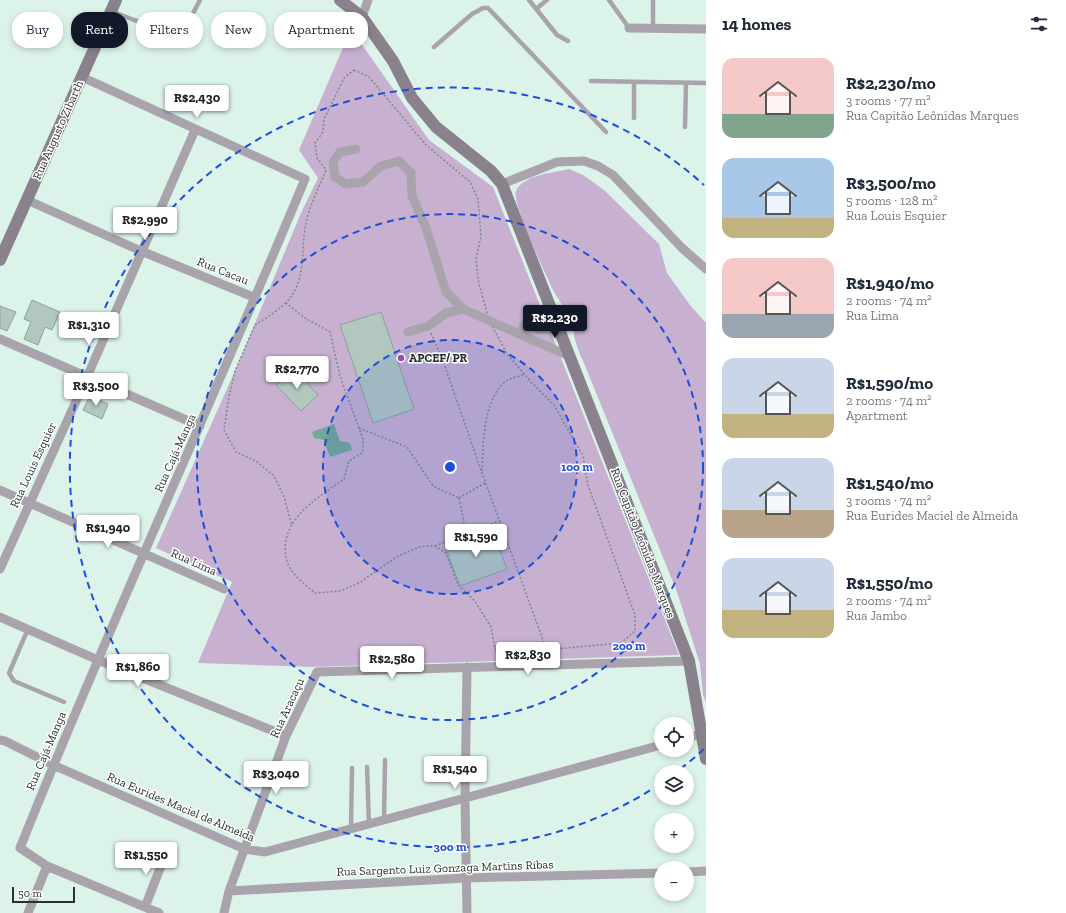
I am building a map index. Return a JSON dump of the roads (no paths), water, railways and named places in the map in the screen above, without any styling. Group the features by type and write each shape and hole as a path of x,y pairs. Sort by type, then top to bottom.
{"street":[{"name":"Rua Capitão Leônidas Marques","path":"340,0 356,12"},
{"path":"364,12 368,0"},
{"name":"Rua Augusto Zibarth","path":"0,260 114,6"},
{"name":"Rua Capitão Leônidas Marques","path":"368,26 393,61 412,98 436,128 491,171 502,184 689,661 706,758"},
{"path":"629,28 653,27 706,29"},
{"path":"82,77 195,130"},
{"name":"Rua Cajá-Manga","path":"47,866 20,848 53,765 143,553 256,298 305,179 195,130"},
{"name":"Rua Louis Esquier","path":"0,569 29,502 87,377 195,130"},
{"path":"356,149 340,152 333,162 335,176 346,184 363,182 381,166 399,161 410,173 412,196 426,228 446,292 463,309 569,356"},
{"path":"502,184 557,162 584,162 598,166 613,175 682,248 706,269"},
{"name":"Rua Cacau","path":"27,200 141,251 256,298"},
{"path":"408,332 428,326 446,313 463,309"},
{"path":"520,334 526,322 539,329 559,330"},
{"path":"533,341 539,329"},
{"path":"0,339 200,426"},
{"name":"Rua Lima","path":"0,490 224,589"},
{"path":"0,617 98,660 286,736"},
{"path":"467,913 465,798 468,667 689,661"},
{"name":"Rua Aracaçu","path":"224,913 229,891 286,736 316,672 468,667"},
{"path":"694,736 701,734"},
{"name":"Rua Eurides Maciel de Almeida","path":"0,740 5,741 53,765 244,849 265,852 654,747"},
{"path":"145,907 166,853"},
{"path":"28,913 47,866 159,913"},
{"path":"694,872 706,871"},
{"name":"Rua Sargento Luiz Gonzaga Martins Ribas","path":"229,891 466,878 654,872"}],"lane":[{"path":"114,6 134,20 174,32 186,27 200,0"},
{"path":"529,0 558,35 568,42"},
{"path":"536,9 547,0"},
{"path":"610,0 629,28"},
{"path":"653,0 653,27"},
{"path":"434,47 472,14 483,8 488,8 606,132"},
{"path":"591,81 706,83"},
{"path":"634,82 634,118"},
{"path":"685,127 686,83"},
{"path":"28,629 9,673 11,678 14,681 64,702"},
{"path":"384,820 385,760"},
{"path":"367,767 369,824"},
{"path":"351,829 352,768"}],"place":[{"name":"APCEF/ PR","path":"401,358"}]}
